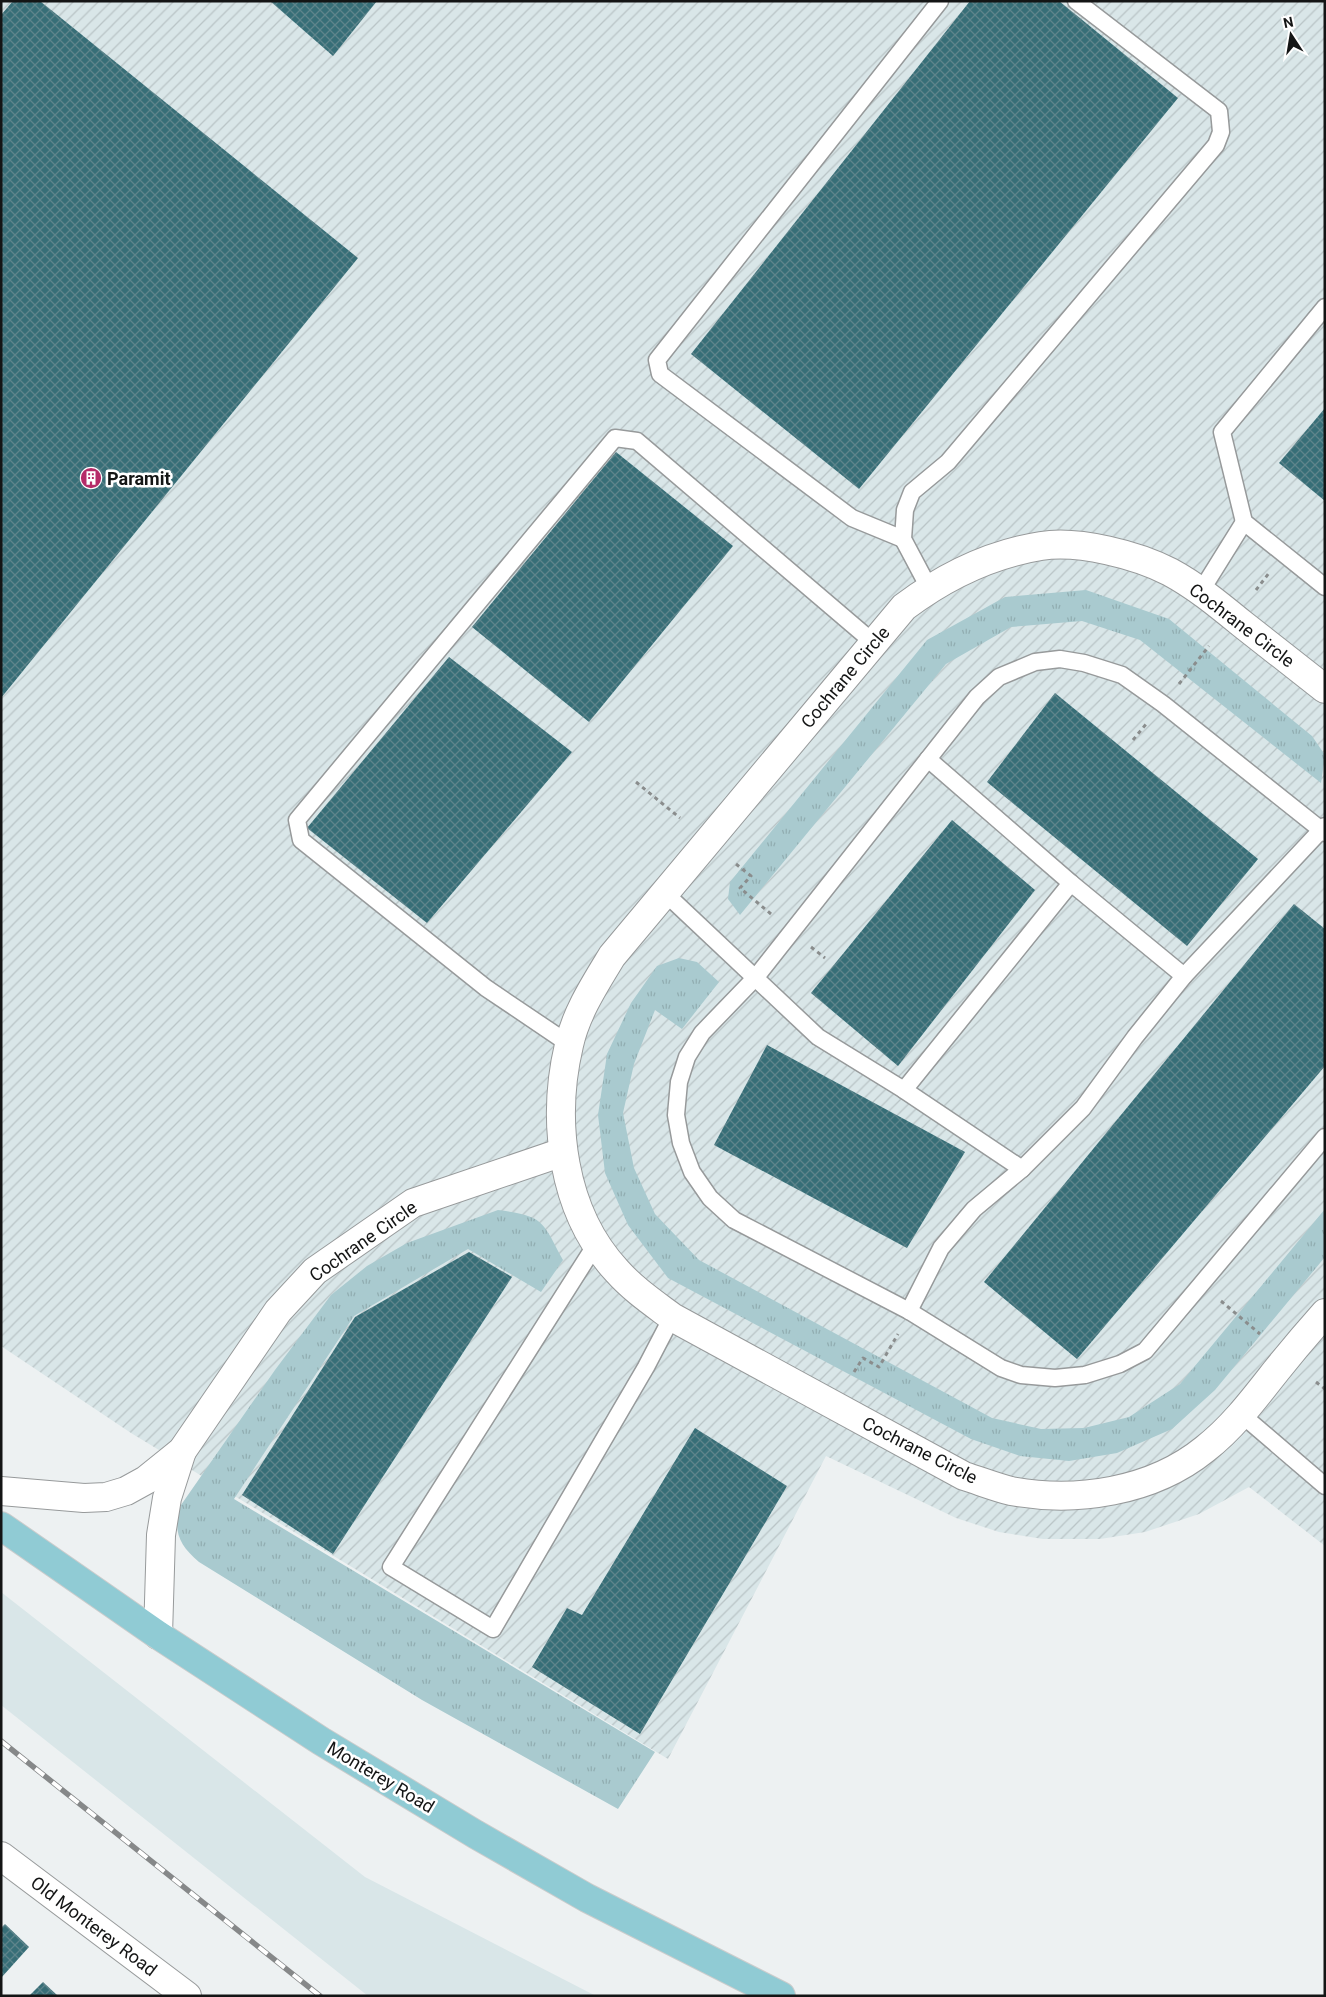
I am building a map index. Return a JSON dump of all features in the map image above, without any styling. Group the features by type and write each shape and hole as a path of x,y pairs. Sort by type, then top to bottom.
{"main road":[{"name":"Monterey Road","path":"1,1526 158,1635 321,1740 475,1834 587,1898 781,1996"}],"street":[{"name":"Cochrane Circle","path":"1325,689 1201,591 1170,572 1136,558 1109,551 1068,546 1042,546 1006,555 966,569 929,588 904,607 612,956 581,1010 569,1044 561,1109 563,1152 568,1177 578,1205 596,1244 616,1270 638,1292 672,1317 964,1476 1010,1490 1062,1496 1096,1493 1127,1487 1162,1475 1187,1463 1206,1449 1242,1414 1325,1313"},
{"name":"Cochrane Circle","path":"1,1491 84,1498 106,1497 126,1491 146,1480 182,1451 278,1311 315,1270 413,1203 563,1152"},
{"name":"Cochrane Circle","path":"158,1635 161,1535 167,1498 182,1451"},
{"name":"Old Monterey Road","path":"1,1856 187,1996"}],"lane":[{"path":"903,539 852,518 660,374 658,360 940,1"},
{"path":"929,588 903,539 905,510 912,492 948,462 1216,145 1221,132 1219,112 1076,1"},
{"path":"1325,307 1222,432 1244,522 1325,587"},
{"path":"569,1044 486,988 301,840 297,820 616,438 637,440 874,643"},
{"path":"1201,591 1244,522"},
{"path":"909,1311 941,1248 974,1209 1022,1169 1083,1108 1135,1037 1184,976 1324,830 1147,691 1122,676 1084,663 1060,659 1035,662 999,677 977,697 756,977 702,1033 686,1057 679,1082 676,1116 681,1143 692,1172 710,1198 734,1220 909,1311 1001,1368 1021,1375 1055,1378 1085,1376 1120,1364 1145,1351 1325,1137"},
{"path":"928,760 1071,883 1184,976"},
{"path":"904,1090 1071,883"},
{"path":"665,893 818,1037 904,1090 1022,1169"},
{"path":"596,1244 390,1567 493,1629 646,1367 672,1317"},
{"path":"1242,1414 1325,1486"}],"path":[{"path":"1256,590 1274,566"},
{"path":"1178,685 1209,646"},
{"path":"1133,740 1149,721"},
{"path":"636,782 680,818"},
{"path":"736,864 751,876 740,888 771,914"},
{"path":"1234,1312 1260,1334"},
{"path":"854,1372 863,1358 880,1367 900,1331"},
{"path":"1316,1382 1325,1389"}],"shaded area":[{"path":"1,1 1325,1 1325,1546 1249,1487 1199,1514 1145,1532 1100,1539 1043,1539 999,1532 956,1518 826,1456 668,1759 131,1433 1,1346"},
{"path":"1,1592 365,1877 596,1996 368,1996 1,1705"}],"green space":[{"path":"1086,590 1169,619 1312,736 1325,755 1321,783 1140,640 1082,621 1011,627 946,664 740,915 728,899 730,882 927,640 1005,597"},
{"path":"679,958 697,962 719,982 682,1029 655,1010 634,1064 623,1113 634,1168 655,1214 699,1260 992,1418 1041,1429 1084,1428 1129,1417 1180,1384 1325,1209 1325,1257 1215,1390 1172,1429 1117,1453 1069,1461 1020,1456 971,1439 668,1278 628,1225 605,1173 598,1115 607,1054 631,1003 657,966"},
{"path":"498,1210 534,1218 546,1229 551,1237 563,1260 541,1292 468,1249 354,1316 234,1499 655,1752 618,1809 422,1700 199,1562 186,1549 177,1530 178,1514 181,1505 275,1370 331,1295 367,1266 407,1243"}],"building":[{"name":"Paramit","path":"13,1 40,1 358,258 1,698 1,15"},
{"path":"270,1 377,1 333,56"},
{"path":"970,1 1059,1 1178,98 859,489 691,354"},
{"path":"1325,408 1325,501 1279,463"},
{"path":"616,452 733,546 589,722 472,627"},
{"path":"449,657 572,752 427,923 307,828"},
{"path":"1055,693 1258,859 1187,946 987,782"},
{"path":"952,820 1035,890 898,1066 811,993"},
{"path":"1294,904 1325,929 1325,1066 1077,1359 984,1282"},
{"path":"767,1045 965,1152 907,1248 714,1145"},
{"path":"469,1252 512,1277 333,1554 242,1495 355,1317"},
{"path":"695,1428 787,1486 640,1734 532,1667 567,1608 582,1615"},
{"path":"5,1924 29,1947 1,1978 1,1928"},
{"path":"43,1982 58,1996 29,1996"}],"railway":[{"path":"1,1741 320,1996"}],"place":[{"name":"Paramit","path":"91,478"}]}
